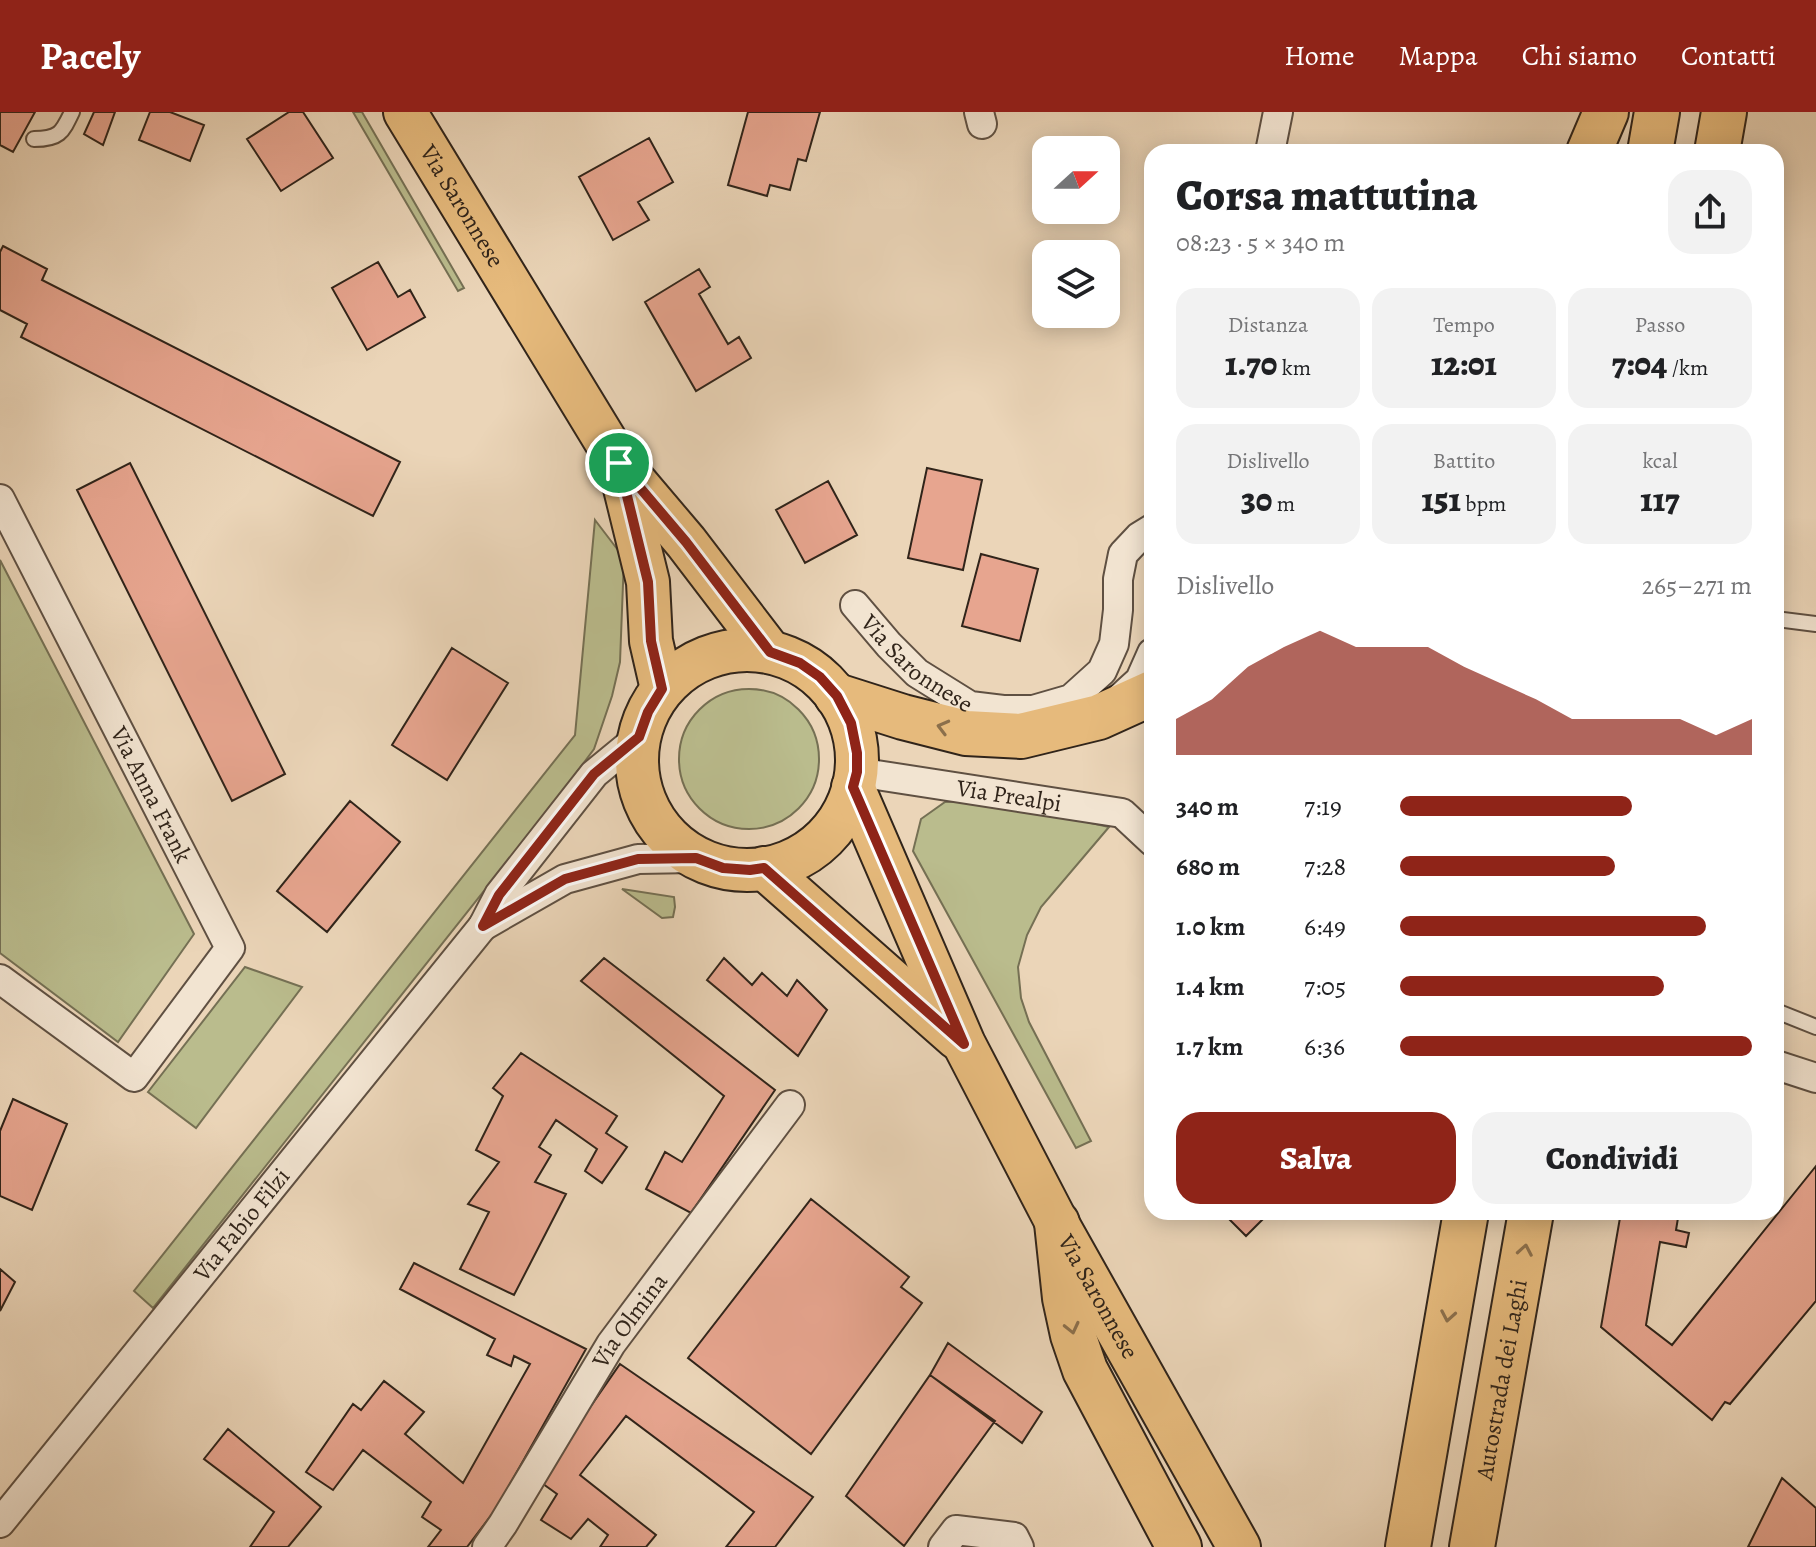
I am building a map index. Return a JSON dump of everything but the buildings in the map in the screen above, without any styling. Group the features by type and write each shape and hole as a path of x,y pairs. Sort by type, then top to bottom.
{"highway":[{"path":"1592,144 1606,112"},
{"path":"1651,144 1657,112"},
{"path":"1718,144 1724,112"},
{"path":"837,696 966,733 1021,736 1099,717 1144,697"},
{"path":"1408,1547 1465,1220"},
{"name":"Autostrada dei Laghi","path":"1472,1547 1530,1220"},
{"path":"1057,1223 1065,1298 1085,1370 1179,1547"}],"main road":[{"name":"Via Saronnese","path":"405,112 619,463 686,542 770,652"},
{"name":"Via Saronnese","path":"619,463 648,582 651,641 662,689"},
{"name":"Via Saronnese","path":"753,649 770,652 800,663 820,677 837,696 851,723 857,753 855,780 849,802 832,830 808,852 779,866 750,870 723,868 696,858 668,836 647,807 637,773 639,737 648,712 662,689 687,667 719,652 753,649"},
{"name":"Via Saronnese","path":"855,780 964,1044 1057,1223 1239,1547"},
{"name":"Via Saronnese","path":"764,868 964,1044"}],"street":[{"path":"1272,144 1278,112"},
{"name":"Via Anna Frank","path":"0,499 230,948 134,1077 0,979"},
{"name":"Via Saronnese","path":"855,605 917,673 970,706 1033,710 1071,699 1102,671 1114,644 1118,579 1123,554 1144,534"},
{"path":"1099,717 1140,680 1144,671"},
{"name":"Via Fabio Filzi","path":"0,1523 483,926 499,895 594,774 639,737"},
{"name":"Via Prealpi","path":"855,780 1122,813 1144,834"},
{"name":"Via Fabio Filzi","path":"483,926 565,879 638,859 696,858"},
{"path":"1784,1068 1816,1078"},
{"name":"Via Olmina","path":"487,1547 611,1344 790,1105"},
{"path":"950,1538 1014,1537 1019,1547"}],"lane":[{"path":"34,139 50,139 64,131 72,112"},
{"path":"1784,620 1816,624"},
{"path":"1784,1014 1816,1027"}],"green space":[{"path":"353,112 362,112 464,288 458,291"},
{"path":"595,520 624,558 620,662 594,749 153,1308 134,1291 575,735"},
{"path":"0,560 194,934 118,1042 0,953"},
{"path":"749,689 776,695 798,710 813,732 819,759 813,786 798,808 776,823 749,829 722,823 700,808 685,786 679,759 685,732 700,710 722,695"},
{"path":"988,800 1109,827 1041,907 1027,935 1018,967 1021,998 1029,1022 1091,1141 1076,1148 913,851 921,819 945,802"},
{"path":"622,889 674,897 673,917 662,918"},
{"path":"245,967 302,987 196,1128 148,1092"}],"route":[{"path":"619,463 686,542 770,652 800,663 820,677 837,696 851,723 857,753 853,787 964,1044 764,868 723,868 696,858 638,859 565,879 483,926 499,895 594,774 639,737 648,712 662,689 651,641 648,582 619,463"}]}
